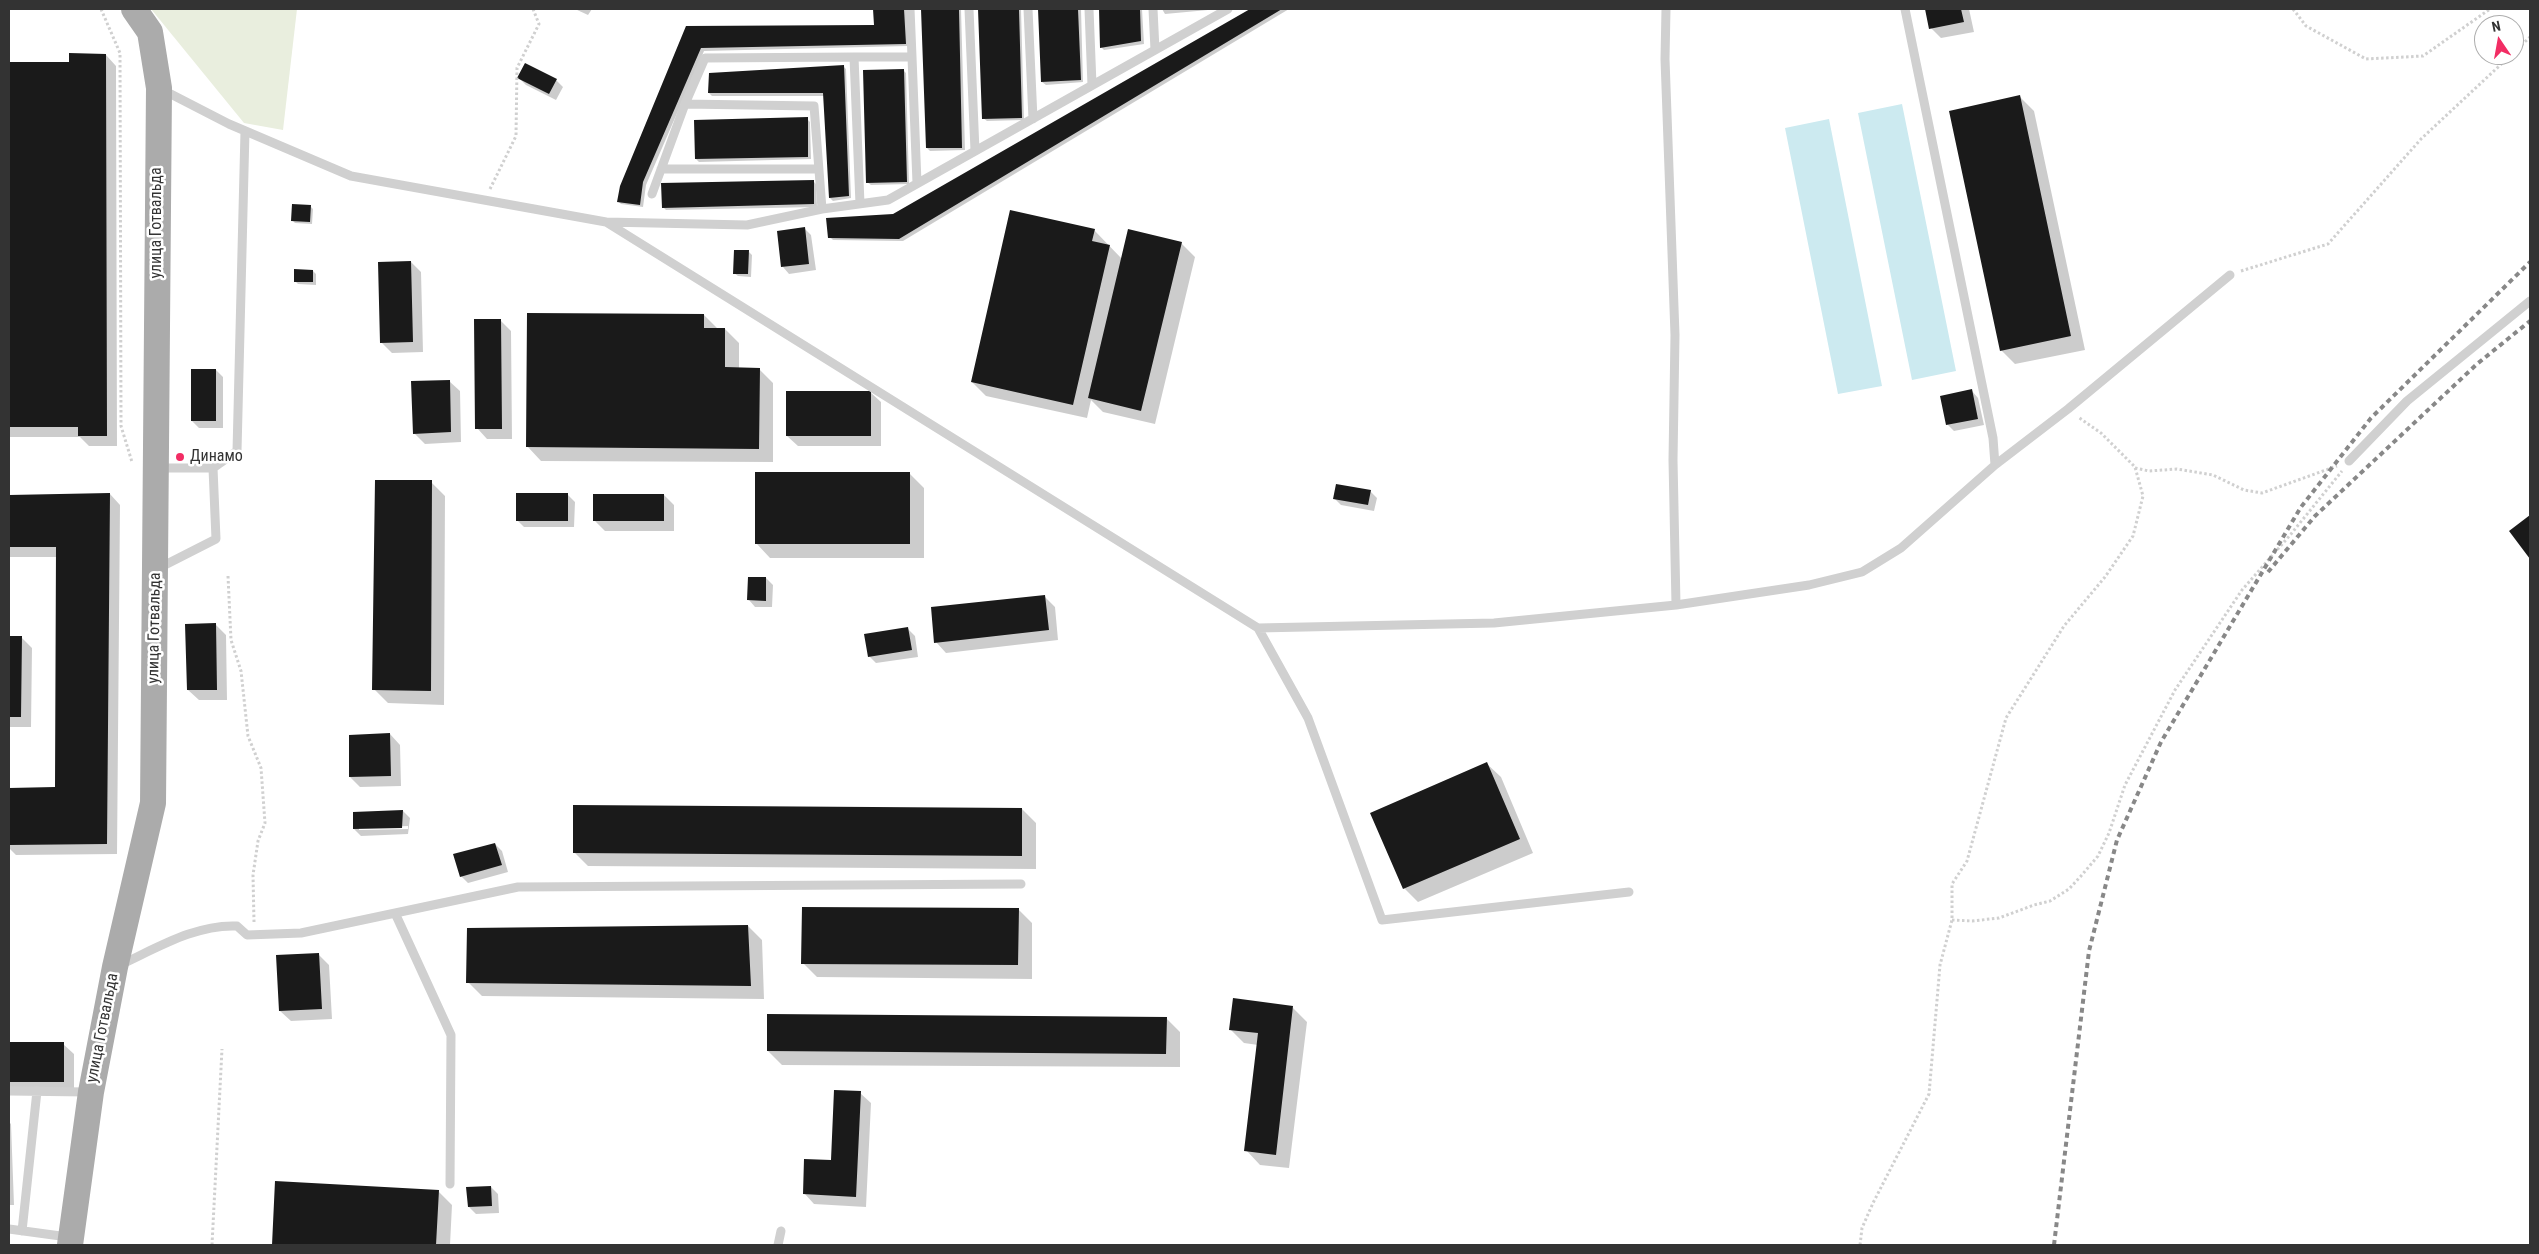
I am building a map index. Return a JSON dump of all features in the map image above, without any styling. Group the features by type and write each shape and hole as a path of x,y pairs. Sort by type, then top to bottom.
{"main road":[{"name":"улица Готвальда","path":"70,1241 91,1092 116,967 153,803 156,569 144,466 159,88 150,32 134,9"}],"lane":[{"path":"910,9 917,183"},
{"path":"969,9 975,151"},
{"path":"1028,9 1033,119"},
{"path":"1089,9 1092,85"},
{"path":"1153,9 1155,50"},
{"path":"159,88 245,131 351,176 606,222 747,225 822,210 888,200 1155,50 1217,12 1228,9"},
{"path":"1666,9 1665,59 1675,335 1673,460 1676,605"},
{"path":"1905,9 1993,438 1995,465"},
{"path":"854,57 860,204"},
{"path":"652,194 704,58 912,57"},
{"path":"685,104 814,106 822,210"},
{"path":"144,466 213,468 237,451 245,131"},
{"path":"661,169 818,169"},
{"path":"606,222 1258,628 1308,718 1382,920 1629,892"},
{"path":"1258,628 1494,623 1676,605 1808,585 1862,572 1901,548 1995,465 2068,409 2230,275"},
{"path":"2349,461 2407,401 2530,301"},
{"path":"156,569 216,539 213,468"},
{"path":"116,967 186,935 217,925 237,926 247,935 301,933 518,887 1021,884"},
{"path":"395,913 451,1035 450,1184"},
{"path":"9,1090 91,1092"},
{"path":"22,1231 37,1091"},
{"path":"9,1230 70,1241"},
{"path":"778,1245 781,1231"}],"path":[{"path":"101,9 120,53 121,426 144,466"},
{"path":"484,201 516,136 517,68 539,24 533,9"},
{"path":"2293,9 2306,26 2366,59 2423,56 2490,9"},
{"path":"2230,275 2328,244 2421,139 2500,65"},
{"path":"1860,1245 1862,1228 1873,1203 1929,1094 1940,964 1952,920 1952,884 1966,861 2006,718 2064,626 2106,576 2133,536 2143,496 2134,467 2100,433 2068,409"},
{"path":"2134,467 2149,471 2178,469 2214,475 2244,490 2262,493 2313,477 2349,461"},
{"path":"1952,920 1972,922 1999,918 2050,901 2069,889 2081,876 2098,856 2109,833 2125,785 2175,690 2242,590 2291,534 2349,461"},
{"path":"228,576 231,640 241,671 248,736 261,768 266,823 258,841 253,875 255,935"},
{"path":"212,1245 222,1049"}],"green space":[{"path":"151,9 297,9 283,130 244,123"}],"water":[{"path":"1902,104 1956,371 1912,380 1858,113"},
{"path":"1829,119 1882,386 1838,394 1785,128"}],"building":[{"path":"873,9 904,9 906,44 701,48 643,182 640,205 617,202 620,186 686,26 874,25"},
{"path":"921,9 959,9 962,148 926,148"},
{"path":"978,9 1019,9 1022,118 982,119"},
{"path":"1038,9 1078,9 1081,80 1041,82"},
{"path":"1099,9 1140,9 1141,41 1100,48"},
{"path":"1250,9 1282,9 899,239 828,238 826,218 893,214"},
{"path":"1925,9 1961,9 1964,22 1929,29"},
{"path":"69,53 106,54 107,436 78,436 78,427 9,427 9,62 69,62"},
{"path":"525,63 557,79 549,94 517,78"},
{"path":"844,65 849,196 829,198 823,93 708,93 709,73"},
{"path":"904,69 907,182 866,183 863,70"},
{"path":"2020,95 2071,336 2000,351 1949,111"},
{"path":"808,117 808,157 695,159 694,120"},
{"path":"814,180 814,204 662,208 661,183"},
{"path":"292,204 311,205 310,222 291,221"},
{"path":"1010,210 1095,229 1092,241 1110,245 1073,405 971,382"},
{"path":"805,227 809,264 781,267 777,231"},
{"path":"1128,229 1182,242 1141,411 1088,398"},
{"path":"734,250 749,250 748,274 733,274"},
{"path":"411,261 413,342 380,343 378,262"},
{"path":"294,269 313,270 313,282 294,282"},
{"path":"527,313 704,314 704,328 725,328 725,367 760,368 759,449 526,447"},
{"path":"474,319 501,319 502,429 475,429"},
{"path":"191,369 216,369 216,421 191,421"},
{"path":"450,380 451,432 413,434 411,381"},
{"path":"1972,389 1978,419 1946,425 1940,396"},
{"path":"786,391 871,391 871,436 786,436"},
{"path":"755,472 910,472 910,544 755,544"},
{"path":"375,480 432,480 431,691 372,690"},
{"path":"1336,484 1371,490 1368,505 1333,499"},
{"path":"110,493 107,844 9,845 9,788 55,787 56,547 9,547 9,495"},
{"path":"516,493 568,493 568,521 516,521"},
{"path":"593,494 664,494 664,521 593,521"},
{"path":"2530,515 2530,559 2509,531"},
{"path":"748,577 766,577 766,601 747,600"},
{"path":"1045,595 1049,630 934,643 931,607"},
{"path":"216,623 217,690 187,690 185,624"},
{"path":"908,627 912,650 868,657 864,634"},
{"path":"9,636 22,636 21,717 9,717"},
{"path":"390,733 391,776 349,777 349,735"},
{"path":"1487,762 1520,839 1403,889 1370,813"},
{"path":"573,805 1022,808 1022,856 573,853"},
{"path":"403,810 402,828 353,829 353,812"},
{"path":"495,843 502,865 460,877 453,854"},
{"path":"802,907 1019,908 1018,965 801,964"},
{"path":"748,925 751,986 466,983 467,928"},
{"path":"319,953 322,1009 279,1011 276,955"},
{"path":"1233,998 1293,1006 1276,1155 1244,1151 1258,1033 1229,1030"},
{"path":"767,1014 1167,1017 1166,1054 767,1051"},
{"path":"9,1042 64,1042 64,1082 9,1082"},
{"path":"834,1090 861,1091 856,1197 803,1194 804,1159 831,1160"},
{"path":"275,1181 439,1190 436,1245 272,1245"},
{"path":"491,1186 492,1206 468,1207 466,1187"}],"railway":[{"path":"2054,1245 2089,951 2117,840 2161,742 2301,507 2371,418 2530,262"},
{"path":"2268,572 2315,516 2477,364 2530,321"}],"place":[{"name":"Динамо","path":"180,457"}]}
